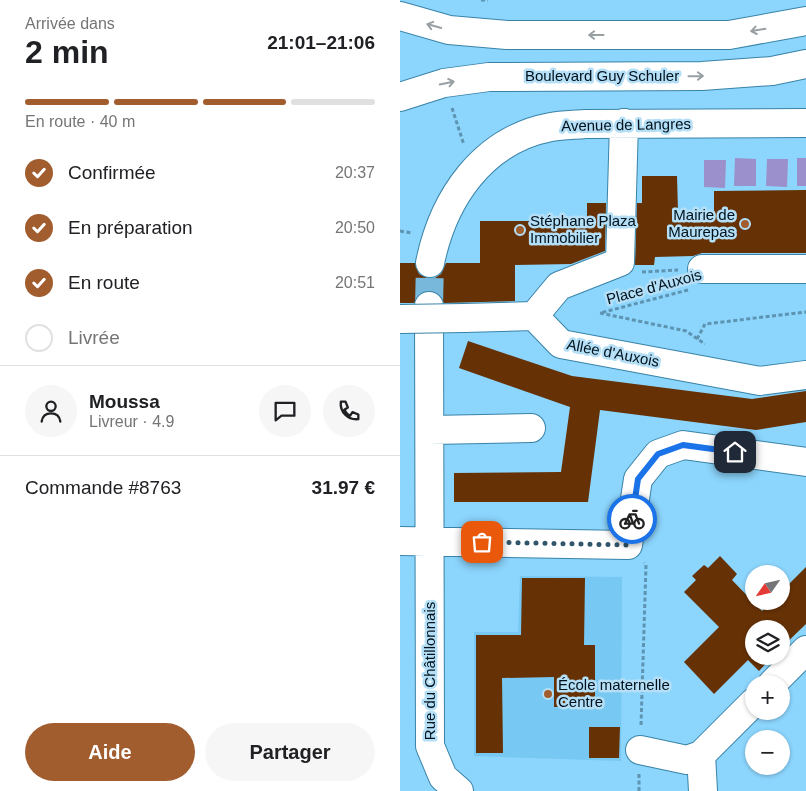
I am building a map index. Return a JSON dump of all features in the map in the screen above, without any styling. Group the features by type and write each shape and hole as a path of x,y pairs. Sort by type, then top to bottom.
{"street":[{"path":"400,16 449,30 507,35 729,35 806,21"},
{"name":"Boulevard Guy Schuler","path":"400,97 444,83 489,77 702,76 772,71 806,64"},
{"path":"400,319 534,316 559,286 620,262 624,122"},
{"name":"Avenue de Langres","path":"430,263 435,236 452,198 470,174 487,158 517,138 550,127 624,122 806,123"},
{"path":"708,269 806,269"},
{"path":"428,306 429,541"},
{"name":"Allée d'Auxois","path":"534,316 561,344 760,382 806,375"},
{"path":"430,430 531,428"},
{"path":"400,541 628,545 638,479 658,454 683,445 806,462"},
{"name":"Rue du Châtillonnais","path":"429,541 430,746 442,777 459,791"},
{"path":"781,675 806,650"},
{"path":"640,750 687,760 701,754 745,711"},
{"path":"701,754 703,791"}],"path":[{"path":"481,0 488,0"},
{"name":"Place d'Auxois","path":"605,268 616,274 708,269 710,284 600,313 686,331 704,344 714,346"},
{"path":"697,339 705,324 806,312"},
{"path":"628,545 646,565 639,791"}],"shaded area":[{"path":"735,158 756,159 756,186 734,186"},
{"path":"797,158 806,158 806,186 797,186"},
{"path":"767,159 788,159 787,187 766,186"},
{"path":"704,160 726,160 725,188 704,187"},
{"name":"École maternelle Centre","path":"520,576 622,577 621,761 474,756 474,632 518,632"}],"building":[{"name":"Mairie de Maurepas","path":"642,176 677,176 678,212 714,212 714,191 806,190 806,253 702,253 693,256 655,257 654,265 635,265 637,203 642,203"},
{"path":"587,203 606,203 605,251 571,264 515,265 515,301 444,303 437,293 428,290 421,293 414,303 400,303 400,263 415,263 419,274 427,278 435,278 441,274 446,263 480,263 480,221 587,221"},
{"path":"468,341 572,376 752,399 806,391 806,422 756,430 600,410 588,502 454,502 454,473 561,472 570,407 459,368"},
{"path":"720,556 737,574 732,580 745,593 745,610 762,611 790,610 790,583 806,567 806,624 790,639 790,620 745,620 745,663 714,694 684,662 719,627 684,592 696,580 692,576 704,565 708,568"},
{"path":"522,578 585,578 584,645 595,645 595,706 554,707 554,677 502,678 503,753 476,753 476,635 521,635"},
{"path":"753,665 765,665 759,671"},
{"path":"589,727 620,727 619,758 589,758"}],"tunnel":[{"path":"429,306 430,263"}],"way so far":[{"path":"482,542 628,545 632,519"}],"place":[{"name":"Mairie de Maurepas","path":"745,224"},
{"name":"Stéphane Plaza Immobilier","path":"520,230"},
{"name":"École maternelle Centre","path":"548,694"}],"route":[{"path":"632,519 638,479 658,454 683,445 735,452"}]}
